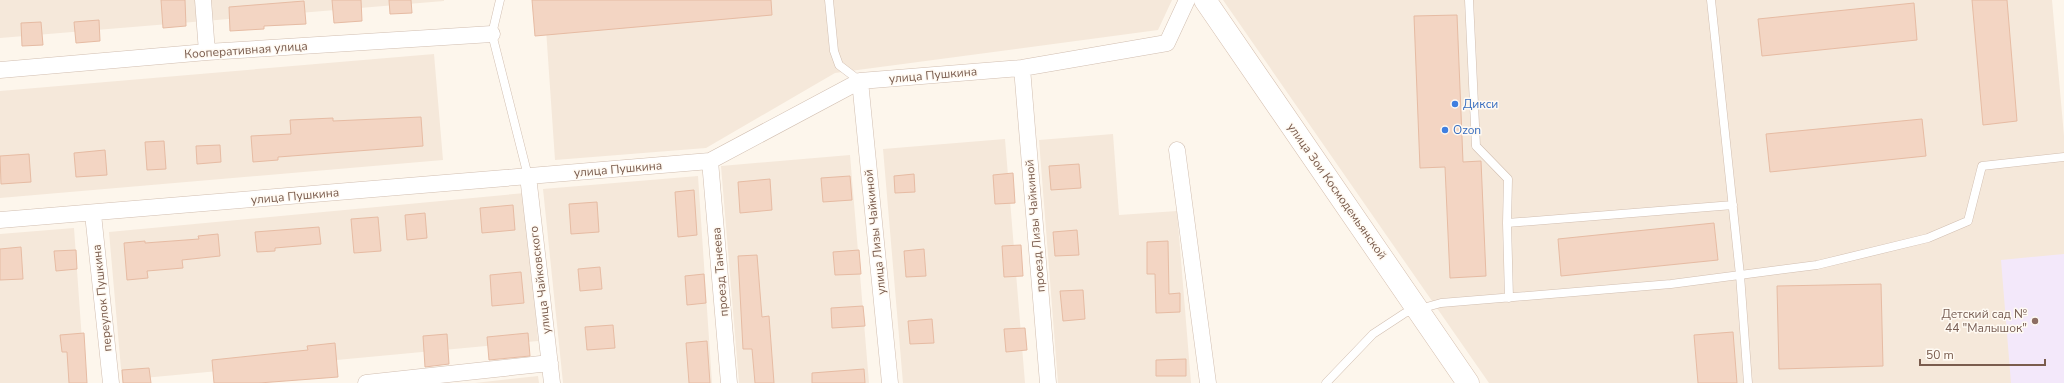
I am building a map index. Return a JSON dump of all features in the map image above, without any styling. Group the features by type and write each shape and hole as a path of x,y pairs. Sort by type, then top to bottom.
{"street":[{"path":"203,0 207,52"},
{"name":"улица Пушкина","path":"0,220 93,214 710,161 860,81 1022,68 1167,42 1187,0"},
{"name":"улица Зои Космодемьянской","path":"1205,0 1468,383"},
{"name":"Кооперативная улица","path":"0,70 207,52 492,34"},
{"name":"проезд Лизы Чайкиной","path":"1022,68 1048,383"},
{"name":"улица Лизы Чайкиной","path":"860,81 890,383"},
{"path":"1177,150 1208,383"},
{"name":"проезд Танеева","path":"710,161 729,383"},
{"name":"улица Чайковского","path":"528,176 552,383"},
{"name":"переулок Пушкина","path":"93,214 111,383"},
{"path":"366,383 550,363"}],"lane":[{"path":"500,0 492,34 528,176"},
{"path":"829,0 834,51 839,65 860,81"},
{"path":"1469,0 1476,146 1508,179 1507,223 1509,298"},
{"path":"1711,0 1740,275 1748,383"},
{"path":"1326,383 1373,334 1406,313 1419,311 1441,303 1671,284 1817,265 1928,238 1968,221 1982,166 2064,157"},
{"path":"1507,223 1733,205"}],"shaded area":[{"path":"0,0 444,0 444,1 0,38"},
{"path":"544,0 1172,0 1158,30 835,73 706,148 555,160"},
{"path":"1223,0 2052,0 2064,136 2064,383 1489,383"},
{"path":"434,54 443,160 0,198 0,91"},
{"path":"1113,134 1119,215 1177,211 1191,383 1058,383 1039,140"},
{"path":"1005,139 1025,383 903,383 883,149"},
{"path":"850,155 869,383 739,383 721,166"},
{"path":"698,176 712,383 563,383 543,189"},
{"path":"525,193 538,341 122,380 109,232"},
{"path":"74,228 85,383 0,383 0,234"},
{"name":"Детский сад № 44 \"Малышок\"","path":"2064,254 2064,383 2011,383 2001,260"},
{"path":"538,376 539,383 475,383"}],"building":[{"path":"161,0 185,0 186,26 163,28"},
{"path":"332,0 361,0 362,21 334,23"},
{"path":"389,0 411,0 412,13 390,14"},
{"path":"532,0 771,0 772,15 535,36"},
{"path":"1972,0 2007,0 2017,121 1983,125"},
{"path":"304,1 306,24 264,26 264,29 230,31 229,7"},
{"path":"1914,3 1917,40 1762,56 1758,19"},
{"path":"1457,15 1463,162 1481,161 1486,276 1450,278 1445,167 1420,168 1414,16"},
{"path":"99,20 100,41 76,43 74,22"},
{"path":"41,22 43,45 22,46 21,23"},
{"path":"421,117 423,146 278,157 278,160 253,162 251,136 291,134 290,120 333,118 333,121"},
{"path":"1922,119 1926,156 1770,172 1766,134"},
{"path":"164,141 166,169 147,170 145,142"},
{"path":"220,145 221,162 197,164 196,146"},
{"path":"105,150 107,175 76,177 74,153"},
{"path":"29,154 31,182 1,184 0,156"},
{"path":"1079,164 1081,188 1051,190 1049,166"},
{"path":"1013,173 1015,203 995,204 993,175"},
{"path":"914,174 915,192 895,193 894,176"},
{"path":"850,176 852,200 823,202 821,178"},
{"path":"770,179 772,210 740,213 738,182"},
{"path":"694,190 697,235 678,237 675,192"},
{"path":"597,202 599,232 571,234 569,204"},
{"path":"513,205 515,230 482,233 480,208"},
{"path":"425,213 427,238 407,240 405,215"},
{"path":"378,217 381,251 354,253 351,219"},
{"path":"1714,223 1718,260 1561,276 1558,239"},
{"path":"319,227 321,244 275,248 275,251 257,252 255,232"},
{"path":"1077,230 1079,255 1055,256 1053,232"},
{"path":"218,234 220,256 182,260 183,268 147,271 148,278 127,280 124,243 199,239 198,236"},
{"path":"1168,241 1169,294 1180,293 1180,312 1156,313 1155,274 1147,274 1147,242"},
{"path":"1021,245 1023,276 1004,277 1002,246"},
{"path":"21,247 23,279 0,280 0,249"},
{"path":"924,249 926,276 906,277 904,251"},
{"path":"76,250 77,269 56,271 54,251"},
{"path":"859,250 861,274 835,275 833,252"},
{"path":"757,255 762,317 769,316 774,383 755,383 752,349 743,349 738,256"},
{"path":"600,267 602,289 580,291 578,269"},
{"path":"521,272 524,303 492,306 490,275"},
{"path":"704,274 706,303 687,305 685,276"},
{"path":"1881,284 1883,366 1779,369 1777,286"},
{"path":"1083,290 1085,319 1063,321 1060,291"},
{"path":"863,306 865,326 832,328 831,308"},
{"path":"932,319 934,343 910,344 908,321"},
{"path":"613,325 615,348 587,350 585,327"},
{"path":"1025,328 1027,350 1006,352 1004,329"},
{"path":"1733,332 1737,383 1698,383 1694,335"},
{"path":"84,333 87,383 69,383 67,352 62,352 60,335"},
{"path":"528,333 530,356 489,360 487,337"},
{"path":"447,334 449,364 425,367 423,336"},
{"path":"707,341 710,383 689,383 686,343"},
{"path":"335,343 338,377 259,383 214,383 212,360 308,350 307,346"},
{"path":"1186,359 1186,376 1156,376 1156,360"},
{"path":"149,368 151,383 123,383 122,370"},
{"path":"864,369 865,383 812,383 812,373"}],"place":[{"name":"Дикси","path":"1455,104"},
{"name":"Ozon","path":"1445,130"},
{"name":"Детский сад № 44 \"Малышок\"","path":"2035,321"}]}
